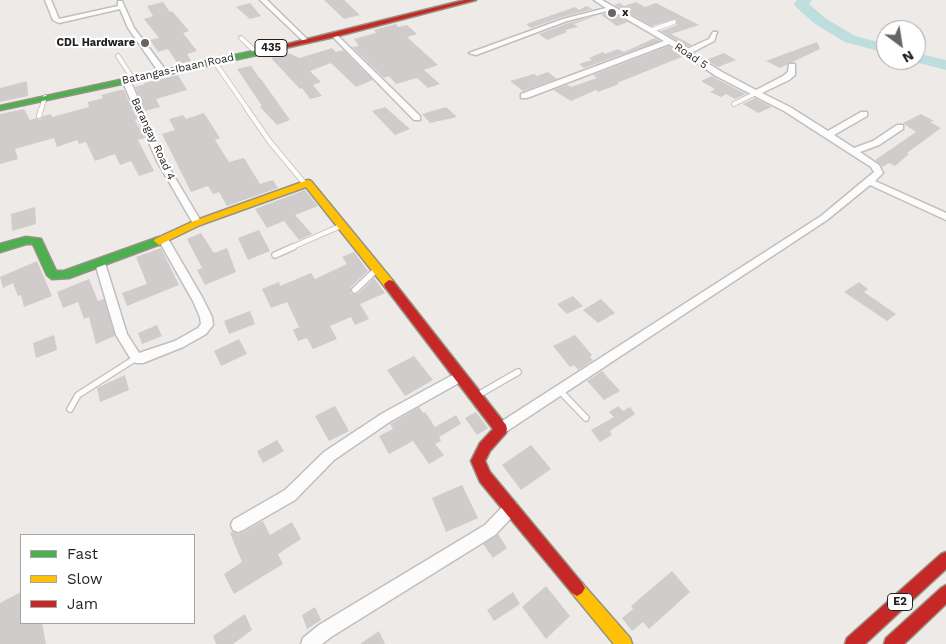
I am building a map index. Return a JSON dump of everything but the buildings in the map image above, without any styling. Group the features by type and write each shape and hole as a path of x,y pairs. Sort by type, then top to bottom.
{"main road":[{"name":"Batangas-Ibaan Road","path":"0,108 256,52 473,0"},
{"path":"0,248 26,240 37,241 52,275 65,275 163,239 197,223 305,184 312,186 501,429 485,447 478,461 485,477 624,644"},
{"name":"E2","path":"853,644 946,559"},
{"name":"E2","path":"892,644 946,593"}],"street":[{"path":"48,0 56,20 59,21 120,4 131,28 163,72"},
{"path":"263,0 305,40"},
{"name":"Road 5","path":"597,0 652,30 719,74 787,109 854,151 879,169 879,173 870,182"},
{"path":"473,53 565,20 612,8"},
{"path":"685,52 712,40 714,33"},
{"path":"334,34 417,118"},
{"path":"524,96 670,41"},
{"path":"756,93 792,74 792,66"},
{"name":"Barangay Road 4","path":"130,80 161,161 197,223"},
{"path":"828,135 864,114"},
{"path":"854,151 876,143 900,127"},
{"path":"501,429 824,218 870,182 946,217"},
{"path":"100,263 122,335 136,358 143,358 179,344 202,331 207,325 206,317 198,300 163,239"},
{"path":"238,525 290,494 329,456 388,417 460,376"},
{"path":"309,644 325,631 490,530 511,508"}],"lane":[{"path":"652,30 674,22"},
{"path":"240,38 256,52"},
{"path":"118,56 130,80"},
{"path":"214,61 270,142 305,184"},
{"path":"734,104 756,93"},
{"path":"38,116 46,97"},
{"path":"275,255 343,225"},
{"path":"355,290 377,269"},
{"path":"70,409 78,395 136,358"},
{"path":"476,396 518,372"},
{"path":"560,391 586,418"}],"waterway":[{"path":"805,0 801,4 820,21 850,39 876,46"},
{"path":"926,60 946,65"}],"traffic: fast":[{"path":"0,108 263,51"},
{"path":"0,248 26,240 37,241 52,275 65,275 159,241"}],"traffic: slow":[{"path":"159,241 197,223 308,183 389,284"},
{"path":"577,588 624,644"}],"traffic: jam":[{"path":"263,51 473,0"},
{"path":"389,284 501,429 485,447 478,461 485,477 577,588"},
{"path":"853,644 946,559"},
{"path":"892,644 946,593"}],"place":[{"name":"x","path":"612,13"},
{"name":"CDL Hardware","path":"145,43"}]}
